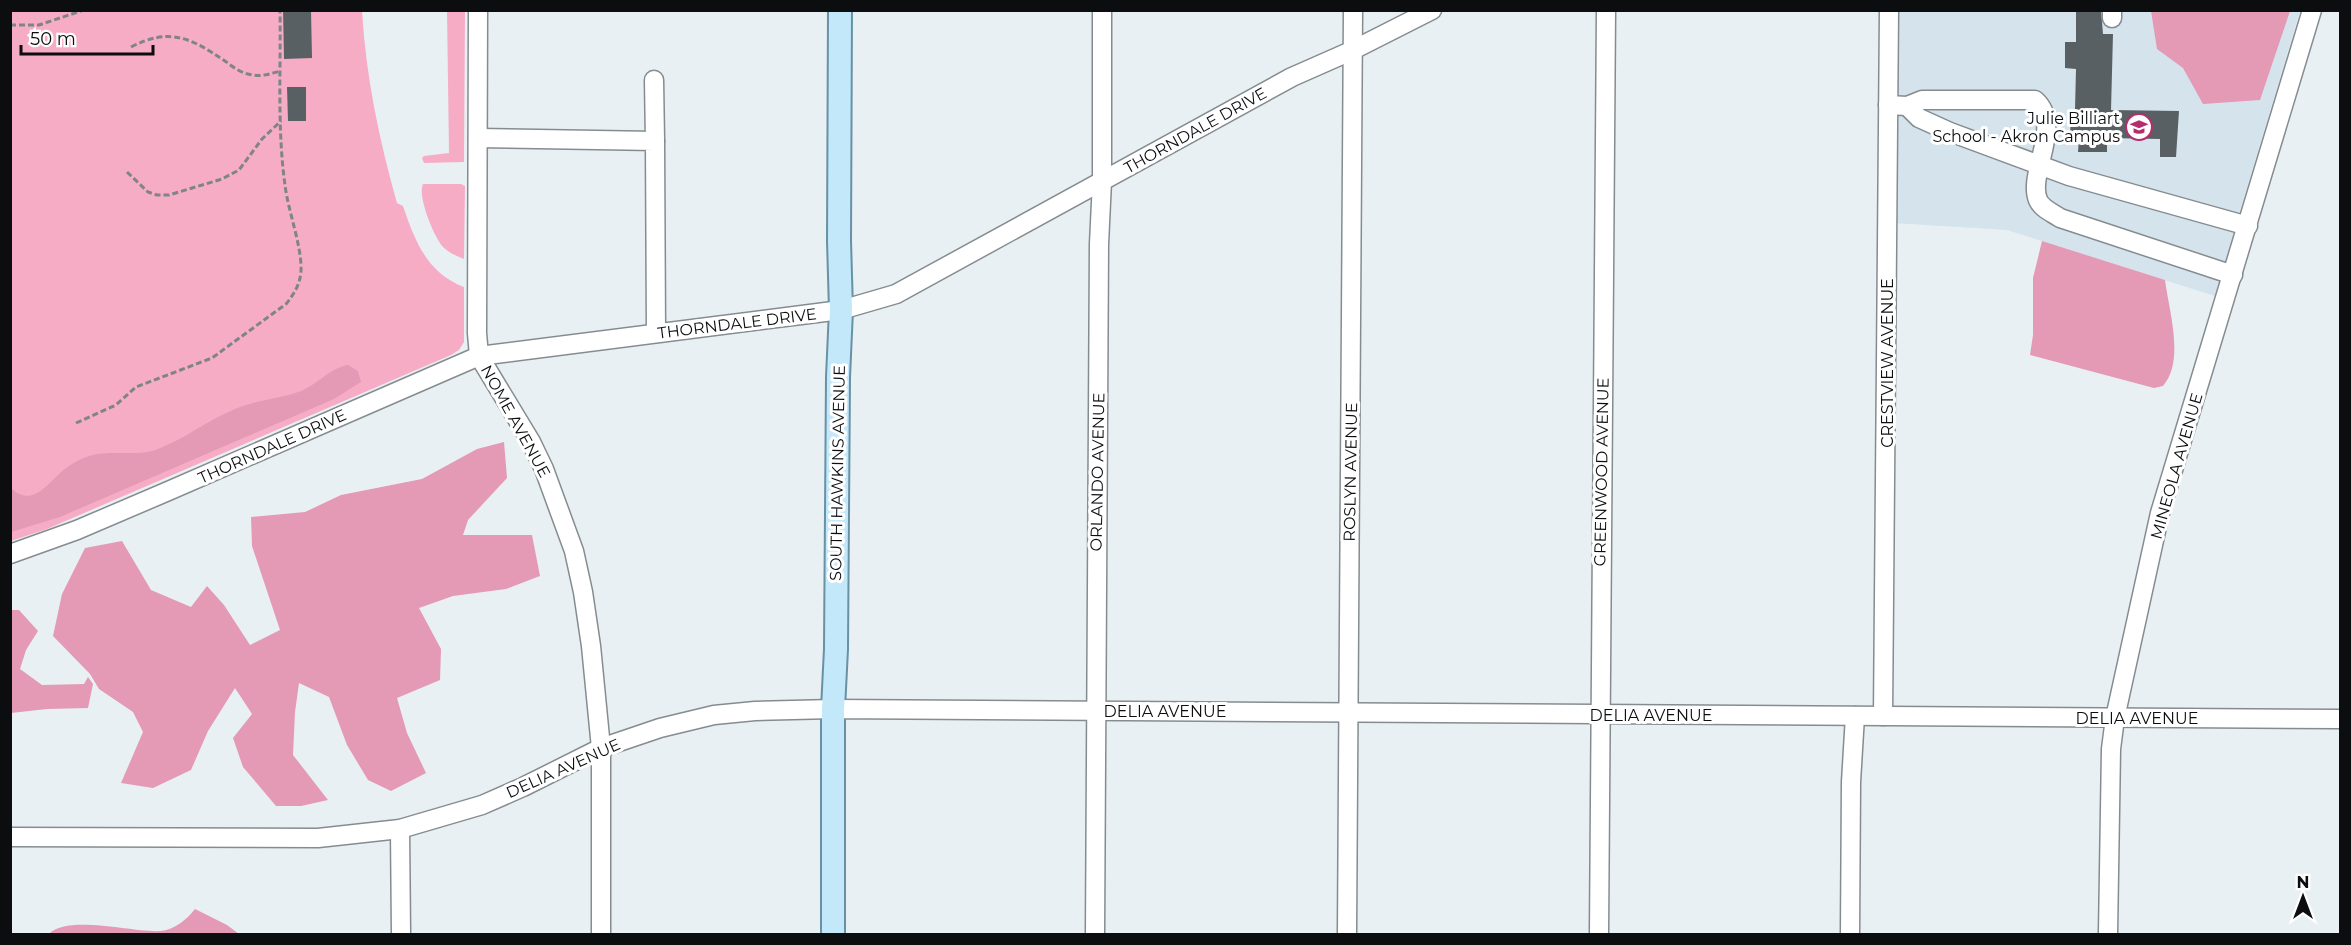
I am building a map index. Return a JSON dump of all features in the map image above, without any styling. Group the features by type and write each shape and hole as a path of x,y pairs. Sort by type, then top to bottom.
{"main road":[{"name":"SOUTH HAWKINS AVENUE","path":"832,934 833,709 841,310 840,10"}],"street":[{"name":"NOME AVENUE","path":"478,10 479,356 531,442 544,469 574,551 583,592 601,748 601,934"},
{"name":"ORLANDO AVENUE","path":"1095,934 1102,10"},
{"name":"ROSLYN AVENUE","path":"1347,934 1353,10"},
{"name":"THORNDALE DRIVE","path":"10,554 77,530 479,356 841,310 896,294 1292,77 1351,51 1432,10"},
{"name":"GREENWOOD AVENUE","path":"1599,934 1606,10"},
{"name":"CRESTVIEW AVENUE","path":"1883,716 1889,10"},
{"name":"MINEOLA AVENUE","path":"2108,934 2109,785 2115,718 2160,513 2312,10"},
{"path":"654,80 656,333"},
{"path":"1888,105 1907,106 1922,100 2035,100 2044,108 2046,124 2041,164 2035,188 2039,202 2060,218 2233,275"},
{"path":"1907,106 1919,118 1950,132 2069,176 2248,226"},
{"path":"478,138 655,141"},
{"name":"DELIA AVENUE","path":"10,837 318,838 399,828 482,805 601,748 660,728 714,715 755,711 833,709 2340,719"},
{"path":"1850,934 1854,716"},
{"path":"399,828 401,934"}],"path":[{"path":"10,25 39,25 84,10"},
{"path":"76,423 116,405 136,387 212,358 286,304 295,292 299,283 301,266 285,186 279,10"},
{"path":"131,47 145,40 163,37 185,38 203,46 245,73 263,75 281,71"},
{"path":"127,172 148,192 157,195 169,195 222,179 239,170 262,139 282,121"}],"shaded area":[{"path":"10,11 362,11 374,108 397,203 403,206 424,254 441,273 464,287 464,342 459,350 47,529 11,541"},
{"path":"447,11 465,11 464,162 424,163 422,158 424,156 449,153"},
{"path":"1898,11 2300,11 2240,211 2221,298 2007,230 1893,223"},
{"path":"2151,11 2290,11 2260,100 2203,104 2183,68 2157,49"},
{"path":"423,184 461,184 465,186 464,259 445,249 435,235 424,207"},
{"path":"2042,241 2165,280 2174,335 2174,350 2170,376 2163,386 2154,388 2030,355 2033,335 2033,278"},
{"path":"348,365 358,371 361,382 334,399 60,517 11,532 11,488 25,496 37,493 69,466 95,454 150,452 178,440 235,409 301,391 335,369"},
{"path":"504,442 507,478 468,520 463,535 532,535 540,576 506,589 453,596 419,608 441,649 440,680 397,698 407,733 426,773 391,791 368,780 347,745 329,697 299,683 293,755 328,800 301,806 276,806 243,767 233,738 252,714 235,688 208,731 191,770 153,788 121,783 143,732 133,712 99,689 90,674 53,636 62,594 85,548 122,541 151,590 191,607 207,586 224,605 250,645 280,630 252,546 251,517 305,512 341,495 422,479 477,449"},
{"path":"11,610 19,610 38,631 26,650 20,669 42,685 84,684 88,677 93,684 88,708 11,713"},
{"path":"195,909 227,925 239,934 49,934 58,928 71,925 161,931 181,923"}],"building":[{"path":"283,10 311,10 312,58 284,59"},
{"path":"2076,10 2101,10 2103,34 2113,34 2111,110 2179,111 2176,157 2160,157 2160,139 2107,138 2107,152 2078,152 2079,138 2070,138 2071,109 2075,109 2076,69 2065,68 2065,42 2076,42"},
{"path":"287,87 306,87 306,121 288,121"}],"place":[{"name":"Julie Billiart School - Akron Campus","path":"2139,127"}]}
